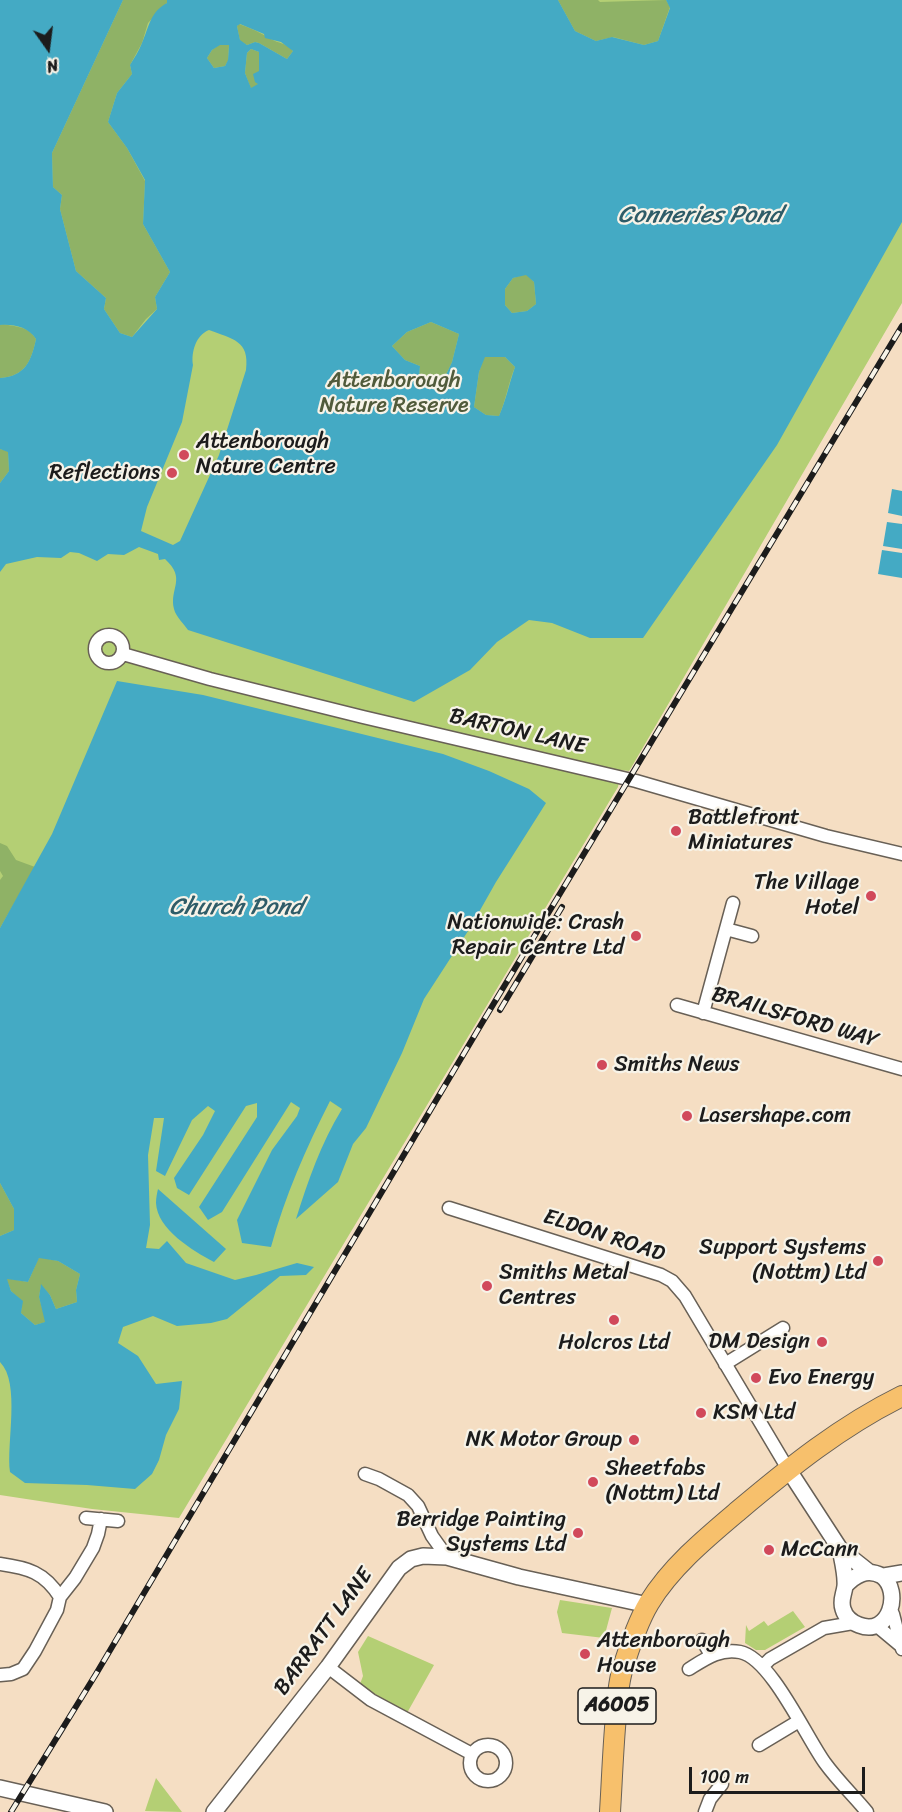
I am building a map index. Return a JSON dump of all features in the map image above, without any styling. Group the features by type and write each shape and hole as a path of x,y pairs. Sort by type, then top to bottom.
{"main road":[{"name":"A6005","path":"610,1812 619,1685 628,1652 648,1605 671,1573 715,1530 788,1469 875,1409 902,1396"}],"street":[{"name":"BARTON LANE","path":"123,654 210,679 363,717 636,781 826,836 902,854"},
{"path":"703,1013 733,903"},
{"path":"726,929 752,936"},
{"name":"BRAILSFORD WAY","path":"677,1005 902,1069"},
{"name":"ELDON ROAD","path":"449,1208 661,1275 672,1281 685,1296 788,1469"},
{"path":"725,1364 783,1328"},
{"path":"788,1469 840,1549 869,1572 884,1576 902,1573"},
{"path":"365,1474 408,1495 418,1506 432,1536 447,1557"},
{"path":"86,1518 118,1521"},
{"path":"0,1675 23,1669 57,1610 60,1597 75,1578 93,1548 101,1519"},
{"path":"432,1536 423,1556 447,1557 519,1577 648,1605"},
{"path":"840,1549 845,1586 841,1598 842,1607 853,1623"},
{"name":"BARRATT LANE","path":"214,1812 328,1666 399,1568 423,1556"},
{"path":"0,1564 21,1567 43,1576 52,1584 60,1597"},
{"path":"845,1586 854,1577 869,1572"},
{"path":"824,1628 853,1623 865,1627 885,1623 893,1614 899,1591 884,1576"},
{"path":"763,1666 770,1659 824,1628 842,1607"},
{"path":"893,1614 901,1648"},
{"path":"877,1626 901,1648"},
{"path":"702,1640 711,1655"},
{"path":"689,1669 711,1655 723,1652 741,1652 763,1666 774,1679 825,1763 862,1810"},
{"path":"328,1666 371,1700 472,1754"},
{"path":"759,1745 799,1721"},
{"path":"705,1812 710,1799 722,1784"},
{"path":"0,1788 105,1812"}],"green space":[{"name":"Attenborough Nature Reserve","path":"0,0 902,0 902,303 631,768 629,771 621,770 618,787 179,1518 92,1509 0,1495"},
{"path":"123,0 167,0 167,3 148,23 142,43 130,65 132,74 117,93 108,122 127,148 145,181 143,224 170,272 155,297 157,309 132,337 120,333 104,309 106,298 76,271 60,209 62,195 53,187 52,153"},
{"path":"558,0 598,0 600,2 666,0 670,7 658,41 644,45 613,37 596,41 575,31"},
{"path":"239,24 293,51 287,59 259,43 247,45 240,41 237,26"},
{"path":"220,44 229,45 228,61 225,66 214,68 207,58"},
{"path":"251,49 259,52 259,84 251,89 245,73 247,53"},
{"path":"526,274 534,282 536,304 527,311 512,313 505,305 505,289 513,278"},
{"path":"431,322 459,334 452,362 443,381 429,385 419,379 420,366 405,360 392,346 407,332"},
{"path":"0,325 26,329 36,339 32,355 26,366 9,377 0,378"},
{"path":"484,357 505,357 515,367 499,416 486,415 474,407 479,372"},
{"path":"0,449 8,451 9,471 0,483"},
{"path":"0,843 7,846 16,860 35,867 0,928 0,880 3,876 0,871"},
{"path":"0,1183 14,1209 14,1230 0,1236"},
{"path":"39,1257 58,1261 80,1274 76,1290 77,1302 56,1309 50,1295 41,1285 39,1297 46,1322 35,1325 21,1313 22,1301 11,1291 6,1278 28,1282"},
{"path":"560,1600 612,1608 604,1638 562,1633 557,1612"},
{"path":"793,1611 805,1627 765,1650 756,1650 745,1643 746,1625 749,1631 764,1621 768,1626"},
{"path":"368,1636 434,1665 407,1713 360,1684 363,1676 358,1652"},
{"path":"156,1778 182,1812 145,1811"}],"water":[{"name":"Conneries Pond","path":"0,0 123,0 52,153 53,187 62,195 60,209 76,271 106,298 104,309 120,333 132,337 157,309 155,297 170,272 143,224 145,180 127,148 108,122 117,93 132,74 130,65 141,46 151,20 167,3 167,0 558,0 575,31 596,41 612,37 644,45 658,41 670,8 666,0 902,0 902,222 777,445 643,638 590,638 552,623 529,620 497,642 470,670 414,702 188,630 174,609 175,572 165,559 159,560 158,554 139,547 124,555 108,554 97,561 79,553 70,552 61,558 37,557 6,564 0,572 0,483 9,471 8,452 0,449 0,378 9,377 26,366 32,355 36,339 20,327 0,325","holes":["240,24 264,34 265,38 281,42 293,51 287,59 259,43 247,45 240,40 237,26","220,45 229,45 228,60 225,66 214,68 207,58 212,50","251,49 259,52 259,71 253,74 258,84 251,88 245,73 247,53","526,275 534,282 536,304 527,311 512,313 505,305 505,289 513,278","431,322 459,334 452,362 443,381 429,385 419,379 420,366 405,360 392,346 407,332","209,330 238,342 245,352 246,370 219,455 180,541 173,545 141,531 147,507 182,422 194,350 201,336","485,357 505,357 515,367 499,416 486,415 474,407 479,372"]},
{"path":"892,489 902,491 902,516 888,513"},
{"path":"887,522 902,524 902,549 883,546"},
{"path":"882,550 902,553 902,578 878,574"},
{"name":"Church Pond","path":"117,681 203,695 443,754 529,789 546,803 424,999 402,1053 366,1128 353,1144 338,1182 296,1219 321,1149 342,1109 330,1101 297,1172 271,1247 242,1243 237,1220 272,1150 297,1116 300,1108 291,1102 222,1212 208,1220 199,1207 257,1117 257,1103 246,1106 189,1195 177,1188 174,1178 203,1135 215,1111 208,1106 192,1120 165,1176 156,1171 164,1118 154,1118 148,1155 150,1225 146,1248 159,1249 167,1241 186,1263 235,1280 297,1263 314,1267 306,1275 280,1276 227,1319 177,1326 153,1316 123,1327 118,1343 138,1356 156,1384 182,1381 179,1409 166,1435 159,1460 152,1474 135,1489 25,1483 10,1472 10,1384 0,1362 0,1236 14,1230 14,1209 0,1183 0,928 52,834","holes":["39,1258 58,1261 80,1274 76,1290 77,1302 56,1309 50,1295 41,1284 39,1297 45,1322 35,1325 21,1313 23,1301 11,1291 7,1279 28,1282"]},
{"path":"158,1189 226,1249 214,1262 196,1252 169,1230 158,1213 156,1203"}],"railway":[{"path":"11,1812 96,1674 482,1023 902,326"},
{"path":"500,1010 562,907"}],"place":[{"name":"Attenborough Nature Centre","path":"184,455"},
{"name":"Reflections","path":"172,473"},
{"name":"Battlefront Miniatures","path":"676,831"},
{"name":"The Village Hotel","path":"871,896"},
{"name":"Nationwide: Crash Repair Centre Ltd","path":"636,936"},
{"name":"Smiths News","path":"602,1065"},
{"name":"Lasershape.com","path":"687,1116"},
{"name":"Support Systems (Nottm) Ltd","path":"878,1261"},
{"name":"Smiths Metal Centres","path":"487,1286"},
{"name":"Holcros Ltd","path":"614,1320"},
{"name":"DM Design","path":"822,1342"},
{"name":"Evo Energy","path":"756,1378"},
{"name":"KSM Ltd","path":"701,1413"},
{"name":"NK Motor Group","path":"634,1440"},
{"name":"Sheetfabs (Nottm) Ltd","path":"593,1482"},
{"name":"Berridge Painting Systems Ltd","path":"578,1533"},
{"name":"McCann","path":"769,1550"},
{"name":"Attenborough House","path":"585,1654"}]}
